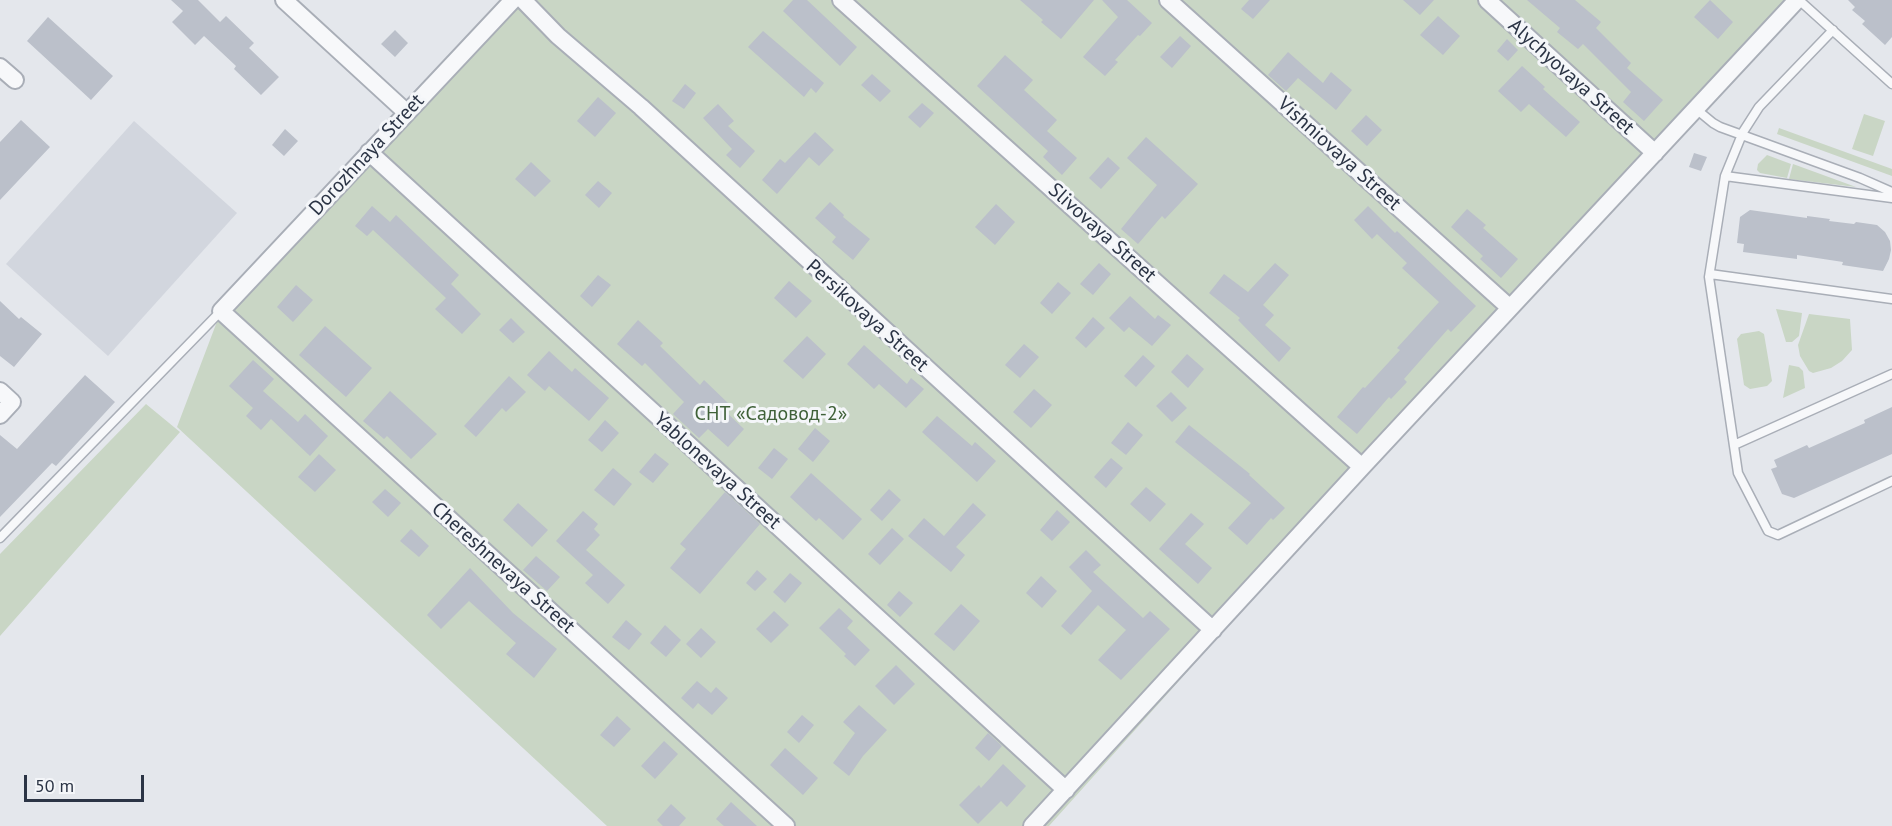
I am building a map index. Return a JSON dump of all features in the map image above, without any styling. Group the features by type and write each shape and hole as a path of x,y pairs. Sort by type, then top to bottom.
{"street":[{"path":"284,0 406,112"},
{"name":"Dorozhnaya Street","path":"221,311 513,0"},
{"name":"Persikovaya Street","path":"523,0 558,36 641,107 1213,630"},
{"name":"Slivovaya Street","path":"842,0 1362,467"},
{"name":"Vishniovaya Street","path":"1168,0 1510,308"},
{"name":"Alychyovaya Street","path":"1487,0 1655,153"},
{"path":"1032,826 1362,467 1798,0"},
{"path":"0,67 15,80"},
{"name":"Yablonevaya Street","path":"369,152 1066,790"},
{"name":"Chereshnevaya Street","path":"221,311 786,826"},
{"path":"0,415 6,397"}],"lane":[{"path":"1798,0 1892,84"},
{"path":"1833,30 1759,107 1742,135 1725,176 1710,274 1738,473 1768,531 1778,535 1892,481"},
{"path":"1696,109 1713,123 1892,192"},
{"path":"1725,176 1892,198"},
{"path":"1710,274 1892,299"},
{"path":"0,538 221,311"},
{"path":"1734,445 1892,374"}],"shaded area":[{"path":"134,121 237,213 108,356 6,264"}],"green space":[{"name":"СНТ «Садовод-2»","path":"513,0 1801,0 1524,296 1049,826 607,826 177,427 221,311"},
{"path":"1864,114 1885,121 1873,156 1852,149"},
{"path":"1779,128 1892,169 1892,176 1777,134"},
{"path":"1767,155 1791,164 1787,178 1760,173 1757,170 1758,164"},
{"path":"1793,164 1856,187 1789,179"},
{"path":"1776,309 1802,313 1799,336 1792,342 1786,342"},
{"path":"1809,314 1850,319 1852,350 1842,361 1831,368 1813,373 1809,371 1800,356 1798,345"},
{"path":"1759,331 1764,334 1772,381 1767,386 1750,389 1744,385 1737,339 1741,334"},
{"path":"1789,365 1799,367 1803,371 1805,388 1783,398"},
{"path":"146,404 180,432 0,636 0,554"}],"building":[{"path":"171,0 198,0 220,22 226,16 254,43 249,48 279,77 261,95 234,69 236,66 204,36 195,45 172,22 183,11"},
{"path":"793,0 807,0 857,47 840,66 783,11"},
{"path":"1020,0 1094,0 1061,39"},
{"path":"1102,0 1127,0 1152,23 1115,60 1118,62 1105,76 1083,57 1118,17"},
{"path":"1249,0 1270,0 1253,19 1241,9"},
{"path":"1403,0 1434,0 1420,15"},
{"path":"1527,0 1575,0 1601,22 1596,28 1631,63 1627,68 1663,100 1644,121 1623,102 1631,92 1583,44 1578,49 1557,32 1560,28"},
{"path":"1710,0 1733,22 1718,39 1694,17"},
{"path":"1848,0 1892,0 1892,37 1885,45 1862,24 1865,21 1852,10 1855,7"},
{"path":"1438,16 1460,36 1443,55 1420,35"},
{"path":"48,17 113,76 91,100 27,41"},
{"path":"395,30 408,43 395,57 381,44"},
{"path":"763,31 824,83 816,93 811,88 804,97 748,47"},
{"path":"1180,36 1191,46 1172,68 1160,57"},
{"path":"1507,39 1518,50 1508,61 1497,51"},
{"path":"1288,52 1323,83 1331,72 1352,90 1336,110 1298,78 1286,91 1268,75"},
{"path":"1005,55 1033,80 1024,90 1057,120 1047,131 1077,158 1062,175 1043,157 1048,151 977,86"},
{"path":"1522,66 1545,87 1543,89 1580,122 1566,137 1529,104 1521,112 1498,91"},
{"path":"872,74 891,91 880,102 861,85"},
{"path":"685,84 696,93 684,109 672,101"},
{"path":"598,97 616,113 595,137 577,121"},
{"path":"922,103 934,113 920,128 908,117"},
{"path":"718,104 734,121 728,126 755,151 740,168 726,155 732,149 703,118"},
{"path":"1366,115 1382,130 1367,146 1351,131"},
{"path":"21,120 50,147 0,200 0,142"},
{"path":"285,129 298,141 284,156 272,145"},
{"path":"815,132 834,150 819,166 809,157 777,194 762,180 780,159 785,163"},
{"path":"1146,137 1198,184 1165,219 1162,216 1138,244 1121,229 1157,185 1127,158"},
{"path":"1694,153 1707,157 1701,171 1689,167"},
{"path":"1108,157 1120,168 1101,189 1089,178"},
{"path":"531,162 551,181 535,197 515,179"},
{"path":"598,181 612,193 599,208 585,195"},
{"path":"830,202 844,215 843,217 870,239 853,260 832,242 836,237 815,218"},
{"path":"996,204 1015,222 995,245 975,227"},
{"path":"372,206 390,222 396,215 459,275 451,284 481,314 462,334 435,309 446,298 373,230 367,236 355,226"},
{"path":"1368,206 1476,306 1451,332 1448,329 1404,379 1407,382 1391,399 1389,397 1357,434 1337,417 1400,350 1397,348 1439,302 1402,268 1407,263 1377,234 1372,239 1354,220"},
{"path":"1467,209 1486,225 1483,228 1518,259 1501,278 1480,259 1483,256 1451,227"},
{"path":"1750,210 1877,225 1890,241 1889,259 1883,271 1797,255 1797,259 1743,252 1744,244 1737,243 1740,217"},
{"path":"1099,263 1111,274 1093,295 1080,284"},
{"path":"1275,263 1289,275 1263,305 1274,315 1265,325 1291,348 1279,362 1238,320 1240,318 1209,293 1224,274 1248,292"},
{"path":"598,275 611,285 592,307 580,296"},
{"path":"789,281 812,301 796,318 774,298"},
{"path":"1058,282 1071,293 1052,314 1040,303"},
{"path":"296,285 313,300 293,322 277,307"},
{"path":"1130,296 1155,319 1158,315 1171,325 1152,346 1129,327 1124,332 1109,318"},
{"path":"0,301 19,319 21,317 42,334 14,367 0,356"},
{"path":"1093,317 1105,328 1086,348 1075,338"},
{"path":"511,318 525,332 513,343 499,330"},
{"path":"638,320 663,343 660,346 700,385 704,380 730,405 725,411 744,429 728,447 708,429 699,438 673,414 684,402 645,363 642,366 617,344"},
{"path":"325,326 372,368 346,397 299,355"},
{"path":"807,336 826,354 803,379 783,361"},
{"path":"1024,344 1039,357 1020,378 1005,365"},
{"path":"864,345 907,384 911,378 924,389 906,408 879,384 874,389 847,364"},
{"path":"549,351 572,372 575,368 609,398 589,421 549,386 545,391 527,375"},
{"path":"1187,354 1204,369 1188,388 1171,372"},
{"path":"1143,355 1155,366 1136,387 1124,376"},
{"path":"253,360 274,379 263,391 298,422 305,414 328,436 310,456 271,419 261,430 246,416 253,408 229,386"},
{"path":"85,375 115,402 56,466 52,463 0,517 0,435 17,449"},
{"path":"509,376 526,392 506,412 502,408 476,437 464,426"},
{"path":"1034,389 1052,405 1031,428 1013,412"},
{"path":"390,391 437,434 411,459 387,436 384,439 363,421"},
{"path":"1171,392 1187,408 1172,422 1156,406"},
{"path":"1892,407 1892,454 1794,498 1782,494 1771,469 1777,467 1774,460 1807,445 1809,448 1865,423 1864,420"},
{"path":"937,416 972,446 975,442 996,461 977,482 922,432"},
{"path":"605,420 619,433 602,452 588,440"},
{"path":"1128,422 1143,435 1126,455 1111,443"},
{"path":"1189,425 1250,474 1285,508 1273,520 1271,518 1247,545 1228,528 1251,503 1175,442"},
{"path":"815,428 830,441 813,462 798,449"},
{"path":"774,448 788,459 772,479 758,468"},
{"path":"655,453 669,464 653,483 639,472"},
{"path":"319,454 336,470 315,492 298,477"},
{"path":"1111,458 1123,468 1106,488 1094,477"},
{"path":"613,468 632,484 614,506 594,490"},
{"path":"811,473 862,519 843,540 819,518 816,521 790,497"},
{"path":"1146,487 1166,504 1150,522 1130,504"},
{"path":"385,489 401,503 388,517 372,502"},
{"path":"889,489 901,500 882,521 870,510"},
{"path":"725,492 760,524 700,594 670,568 686,549 680,544"},
{"path":"518,503 548,530 532,547 503,520"},
{"path":"973,503 986,515 956,547 965,555 951,572 908,536 924,518 944,536"},
{"path":"1057,510 1070,522 1052,541 1040,530"},
{"path":"583,511 598,524 594,529 600,535 586,550 625,585 608,604 585,583 593,575 556,541"},
{"path":"1191,513 1204,524 1185,544 1212,568 1198,584 1159,549"},
{"path":"892,528 904,539 880,565 868,554"},
{"path":"411,529 429,546 419,557 400,541"},
{"path":"1086,550 1101,565 1093,572 1143,618 1150,611 1170,629 1121,680 1098,660 1126,630 1098,605 1071,635 1061,626 1092,591 1069,567"},
{"path":"536,556 560,577 547,591 523,570"},
{"path":"470,568 513,613 557,649 534,678 506,654 516,643 469,601 441,629 427,615"},
{"path":"757,570 767,579 755,591 746,583"},
{"path":"790,573 802,583 785,603 773,592"},
{"path":"1041,576 1057,591 1042,608 1026,593"},
{"path":"899,591 913,603 900,617 887,605"},
{"path":"961,604 980,621 954,651 934,634"},
{"path":"839,608 853,621 847,628 870,650 855,666 819,628"},
{"path":"774,611 789,625 771,643 756,629"},
{"path":"626,620 642,634 629,650 612,637"},
{"path":"665,625 681,640 666,657 650,643"},
{"path":"701,628 716,642 701,658 686,644"},
{"path":"896,665 915,684 894,705 875,686"},
{"path":"697,681 711,693 716,687 728,698 712,715 698,703 693,709 681,698"},
{"path":"859,705 887,730 863,756 849,776 833,763 855,733 843,722"},
{"path":"802,715 814,725 799,743 787,732"},
{"path":"617,716 631,729 614,747 600,735"},
{"path":"988,733 1002,746 989,761 975,748"},
{"path":"664,741 678,754 655,779 641,766"},
{"path":"785,748 818,778 803,795 770,765"},
{"path":"1003,764 1026,786 1007,807 1001,801 978,824 959,805 979,785 981,788"},
{"path":"731,802 757,826 724,826 716,819"},
{"path":"671,804 686,818 679,826 663,826 657,820"}]}
